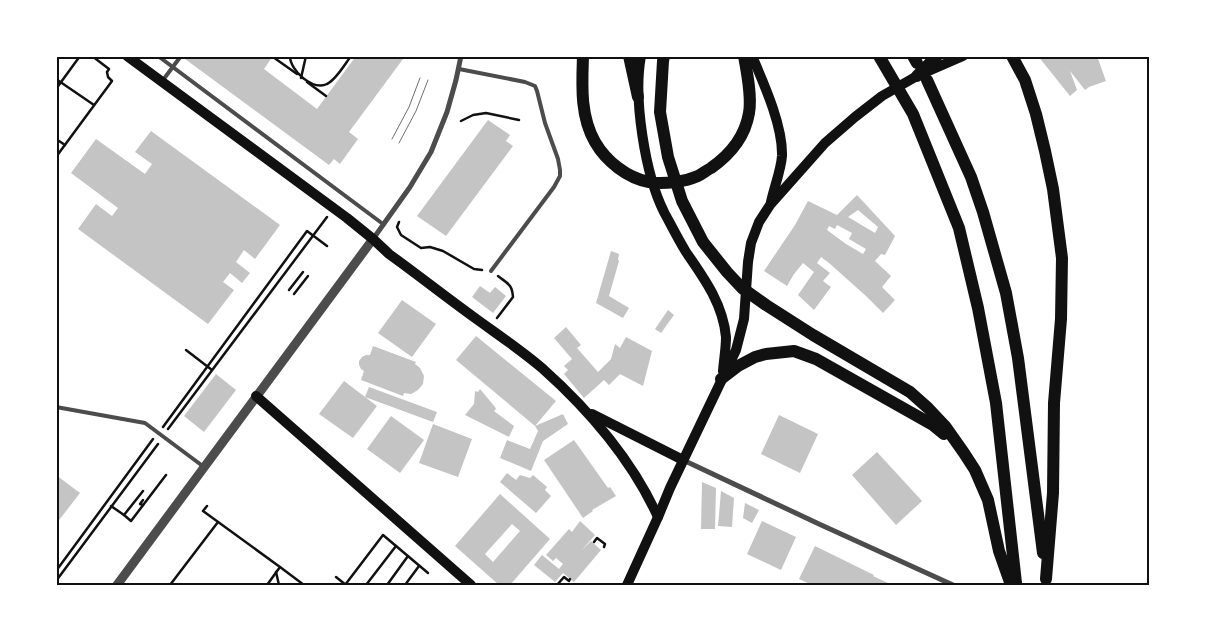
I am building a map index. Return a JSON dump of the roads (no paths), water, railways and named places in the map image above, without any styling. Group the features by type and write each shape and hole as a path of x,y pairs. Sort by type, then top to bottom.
{"highway":[{"path":"583,56 582,94 584,110 595,142 606,157 615,165 637,178 648,182 661,183 698,176 721,161 734,149 744,131 750,112 744,56"},
{"path":"629,56 638,97"},
{"path":"664,56 660,112 668,157 682,202 692,224 711,254 742,288 841,352 910,392 945,426 975,470 988,500 999,552 1011,585"},
{"path":"879,56 913,114 959,228 978,308 996,403 1016,585"},
{"path":"937,56 922,78 971,177 1006,293 1018,358 1046,582"},
{"path":"1012,56 1025,80 1036,114 1053,189 1062,258 1061,320 1054,403 1053,493 1046,582"},
{"path":"1023,56 1025,80"},
{"path":"721,379 738,366 755,358 766,354 794,351 816,359 933,425 964,453"}],"main road":[{"path":"127,56 334,208 389,254 542,369 588,412 621,454 641,484 658,517"},
{"path":"641,56 638,97 647,159 663,210 710,288 722,315 726,336 726,350 721,379"},
{"path":"752,56 765,84 781,142 782,157 770,205"},
{"path":"627,585 670,488 740,340 744,319 751,243 759,222 770,205 825,143 854,117 882,96 922,78 963,56"},
{"path":"256,396 471,585"},
{"path":"588,412 683,460"}],"street":[{"path":"117,585 410,187 431,152 447,112 462,56"},
{"path":"683,460 953,585"}],"lane":[{"path":"158,56 384,224"},
{"path":"162,82 181,56"},
{"path":"459,69 525,82 535,86 560,170 560,176 554,187 491,271"},
{"path":"56,407 144,423 204,467"}],"tram line":[{"path":"392,139 409,107 420,78"},
{"path":"399,143 416,111 428,80"}]}
